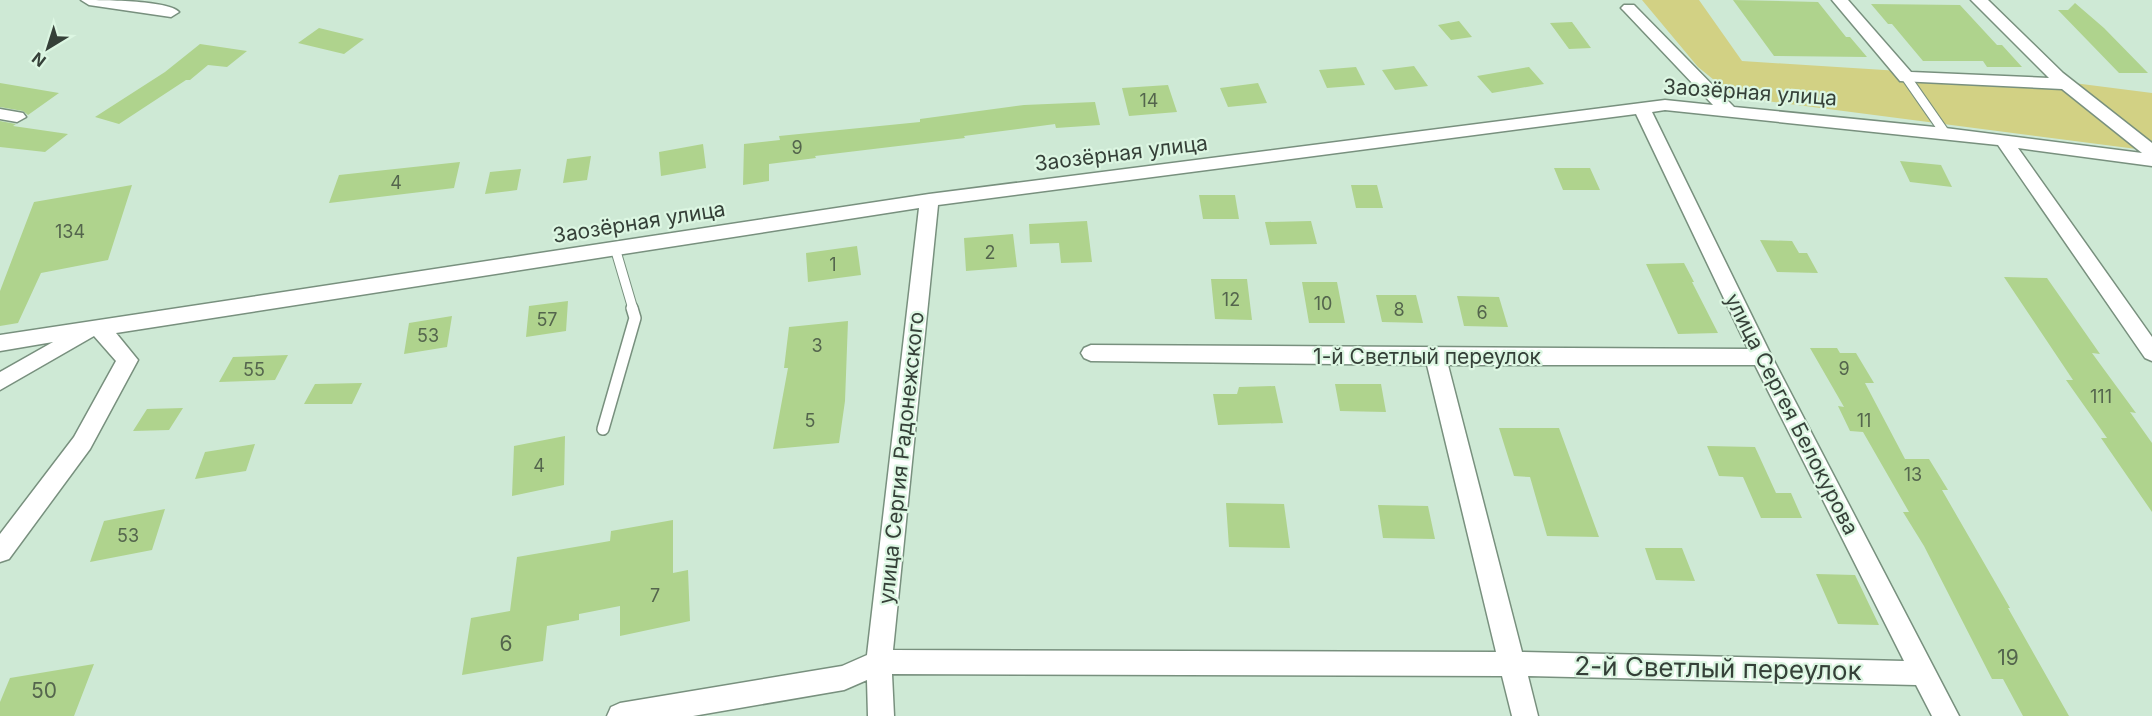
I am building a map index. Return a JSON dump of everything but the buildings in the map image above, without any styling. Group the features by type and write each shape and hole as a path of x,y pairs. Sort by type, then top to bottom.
{"street":[{"path":"89,0 171,12"},
{"path":"1840,0 1906,77 2066,84"},
{"path":"1980,0 2066,84 2152,152"},
{"path":"1629,8 1727,109"},
{"name":"Заозёрная улица","path":"0,343 929,201 1665,105 1727,109 1945,133 2152,160"},
{"name":"улица Сергея Белокурова","path":"1642,109 1762,357 1946,716"},
{"path":"2004,141 2152,353"},
{"name":"улица Сергия Радонежского","path":"881,716 879,662 929,201"},
{"path":"0,382 99,327 127,360 82,443 0,552"},
{"name":"1-й Светлый переулок","path":"1091,353 1436,357 1762,357"},
{"path":"1436,357 1525,716"},
{"path":"620,716 844,678 879,662"},
{"name":"2-й Светлый переулок","path":"879,662 1512,664 1924,673"}],"lane":[{"path":"1906,77 1945,133"},
{"path":"603,429 635,318 615,248"}],"shaded area":[{"path":"1642,0 1699,0 1742,61 2058,81 2152,93 2152,151 1735,97 1698,67"}]}
